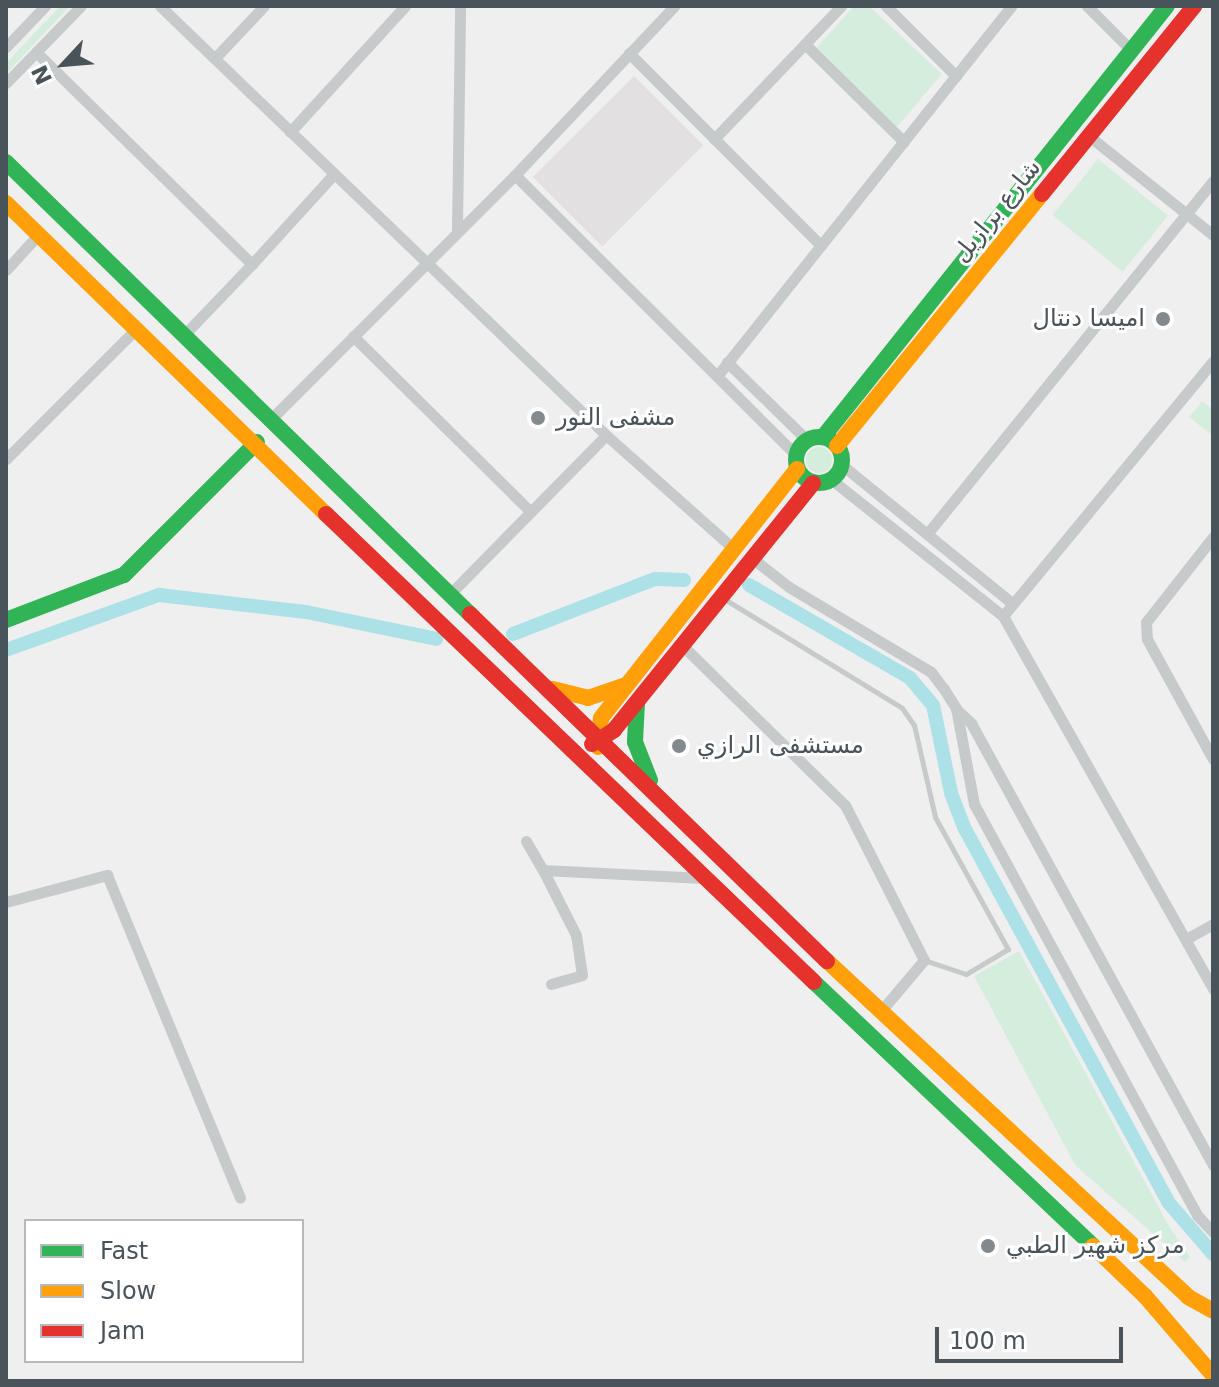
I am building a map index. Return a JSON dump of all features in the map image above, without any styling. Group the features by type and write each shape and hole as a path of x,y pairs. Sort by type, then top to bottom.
{"main road":[{"name":"شارع برازيل","path":"822,441 1167,6"},
{"name":"شارع برازيل","path":"822,441 1089,136 1194,6"},
{"path":"6,162 880,1012 1188,1297 1213,1311"},
{"path":"6,203 257,442 567,748 603,778 1145,1296 1213,1375"},
{"path":"567,748 587,747 599,740 637,702 813,483 832,480 842,465 822,441 797,462 601,718 599,740 596,756 603,778"},
{"path":"6,620 124,575 257,442"},
{"path":"797,462 813,483"},
{"path":"536,680 574,698 601,695 625,685"},
{"path":"637,702 635,742 660,797"}],"street":[{"path":"6,47 45,6"},
{"path":"6,83 81,6"},
{"path":"160,6 606,435 733,548"},
{"path":"215,58 264,6"},
{"path":"290,132 405,6"},
{"path":"457,230 460,6"},
{"path":"271,419 515,175 674,6"},
{"path":"714,139 841,6"},
{"path":"886,6 956,76"},
{"path":"717,376 1011,6"},
{"path":"1087,6 1131,50"},
{"path":"6,25 17,36"},
{"path":"805,44 904,142"},
{"path":"36,52 252,264"},
{"path":"629,53 821,246"},
{"path":"1089,136 1213,235"},
{"path":"184,335 333,175"},
{"path":"515,175 717,376 797,462"},
{"path":"927,534 1213,181"},
{"path":"6,270 38,235"},
{"path":"6,459 136,329"},
{"path":"353,336 531,512"},
{"path":"1003,616 1213,361"},
{"path":"727,362 822,441"},
{"path":"449,595 606,435"},
{"path":"842,465 1012,603"},
{"path":"832,480 1003,616 1213,989"},
{"path":"1213,537 1146,622 1147,639 1213,759"},
{"path":"752,558 789,587 931,672 956,708 971,723 1213,1165"},
{"path":"683,646 845,805 924,960 880,1012"},
{"path":"956,708 974,804 1211,1229"},
{"path":"526,841 576,935 582,975 551,984"},
{"path":"543,870 708,878"},
{"path":"6,902 107,875 240,1198"},
{"path":"1186,939 1213,924"}],"lane":[{"path":"722,598 902,708 914,725 935,817 1008,949 966,974 924,960"}],"shaded area":[{"path":"634,76 703,145 602,246 533,177"}],"green space":[{"path":"60,6 70,6 6,74 6,63"},
{"path":"854,6 869,6 942,74 896,128 817,47"},
{"path":"1098,159 1168,216 1123,272 1053,215"},
{"path":"1202,401 1213,410 1213,436 1189,417"},
{"path":"819,447 828,451 832,460 828,469 819,473 810,469 806,460 810,451"},
{"path":"1019,951 1170,1228 1190,1257 1185,1262 1075,1165 974,976"}],"waterway":[{"path":"513,634 655,579 684,580"},
{"path":"749,585 910,678 933,705 951,793 965,829 1168,1202 1213,1254"},
{"path":"6,650 159,595 306,612 436,639"}],"traffic: fast":[{"path":"823,437 1167,6"},
{"path":"6,162 470,614"},
{"path":"819,437 835,444 842,460 835,476 819,483 803,476 796,460 803,444 819,437"},
{"path":"6,620 124,575 257,442"},
{"path":"637,702 635,742 650,780"},
{"path":"814,982 1093,1246"}],"traffic: slow":[{"path":"837,446 1042,194"},
{"path":"6,203 326,514"},
{"path":"598,747 601,718 797,469"},
{"path":"553,689 588,698 625,685"},
{"path":"827,961 1188,1297 1213,1311"},
{"path":"1093,1246 1145,1296 1213,1375"}],"traffic: jam":[{"path":"1042,194 1194,6"},
{"path":"592,744 614,730 813,483"},
{"path":"326,514 814,982"},
{"path":"470,614 827,961"}],"place":[{"name":"اميسا دنتال","path":"1163,319"},
{"name":"مشفى النور","path":"538,418"},
{"name":"مستشفى الرازي","path":"679,746"},
{"name":"مركز شهير الطبي","path":"988,1246"}]}
